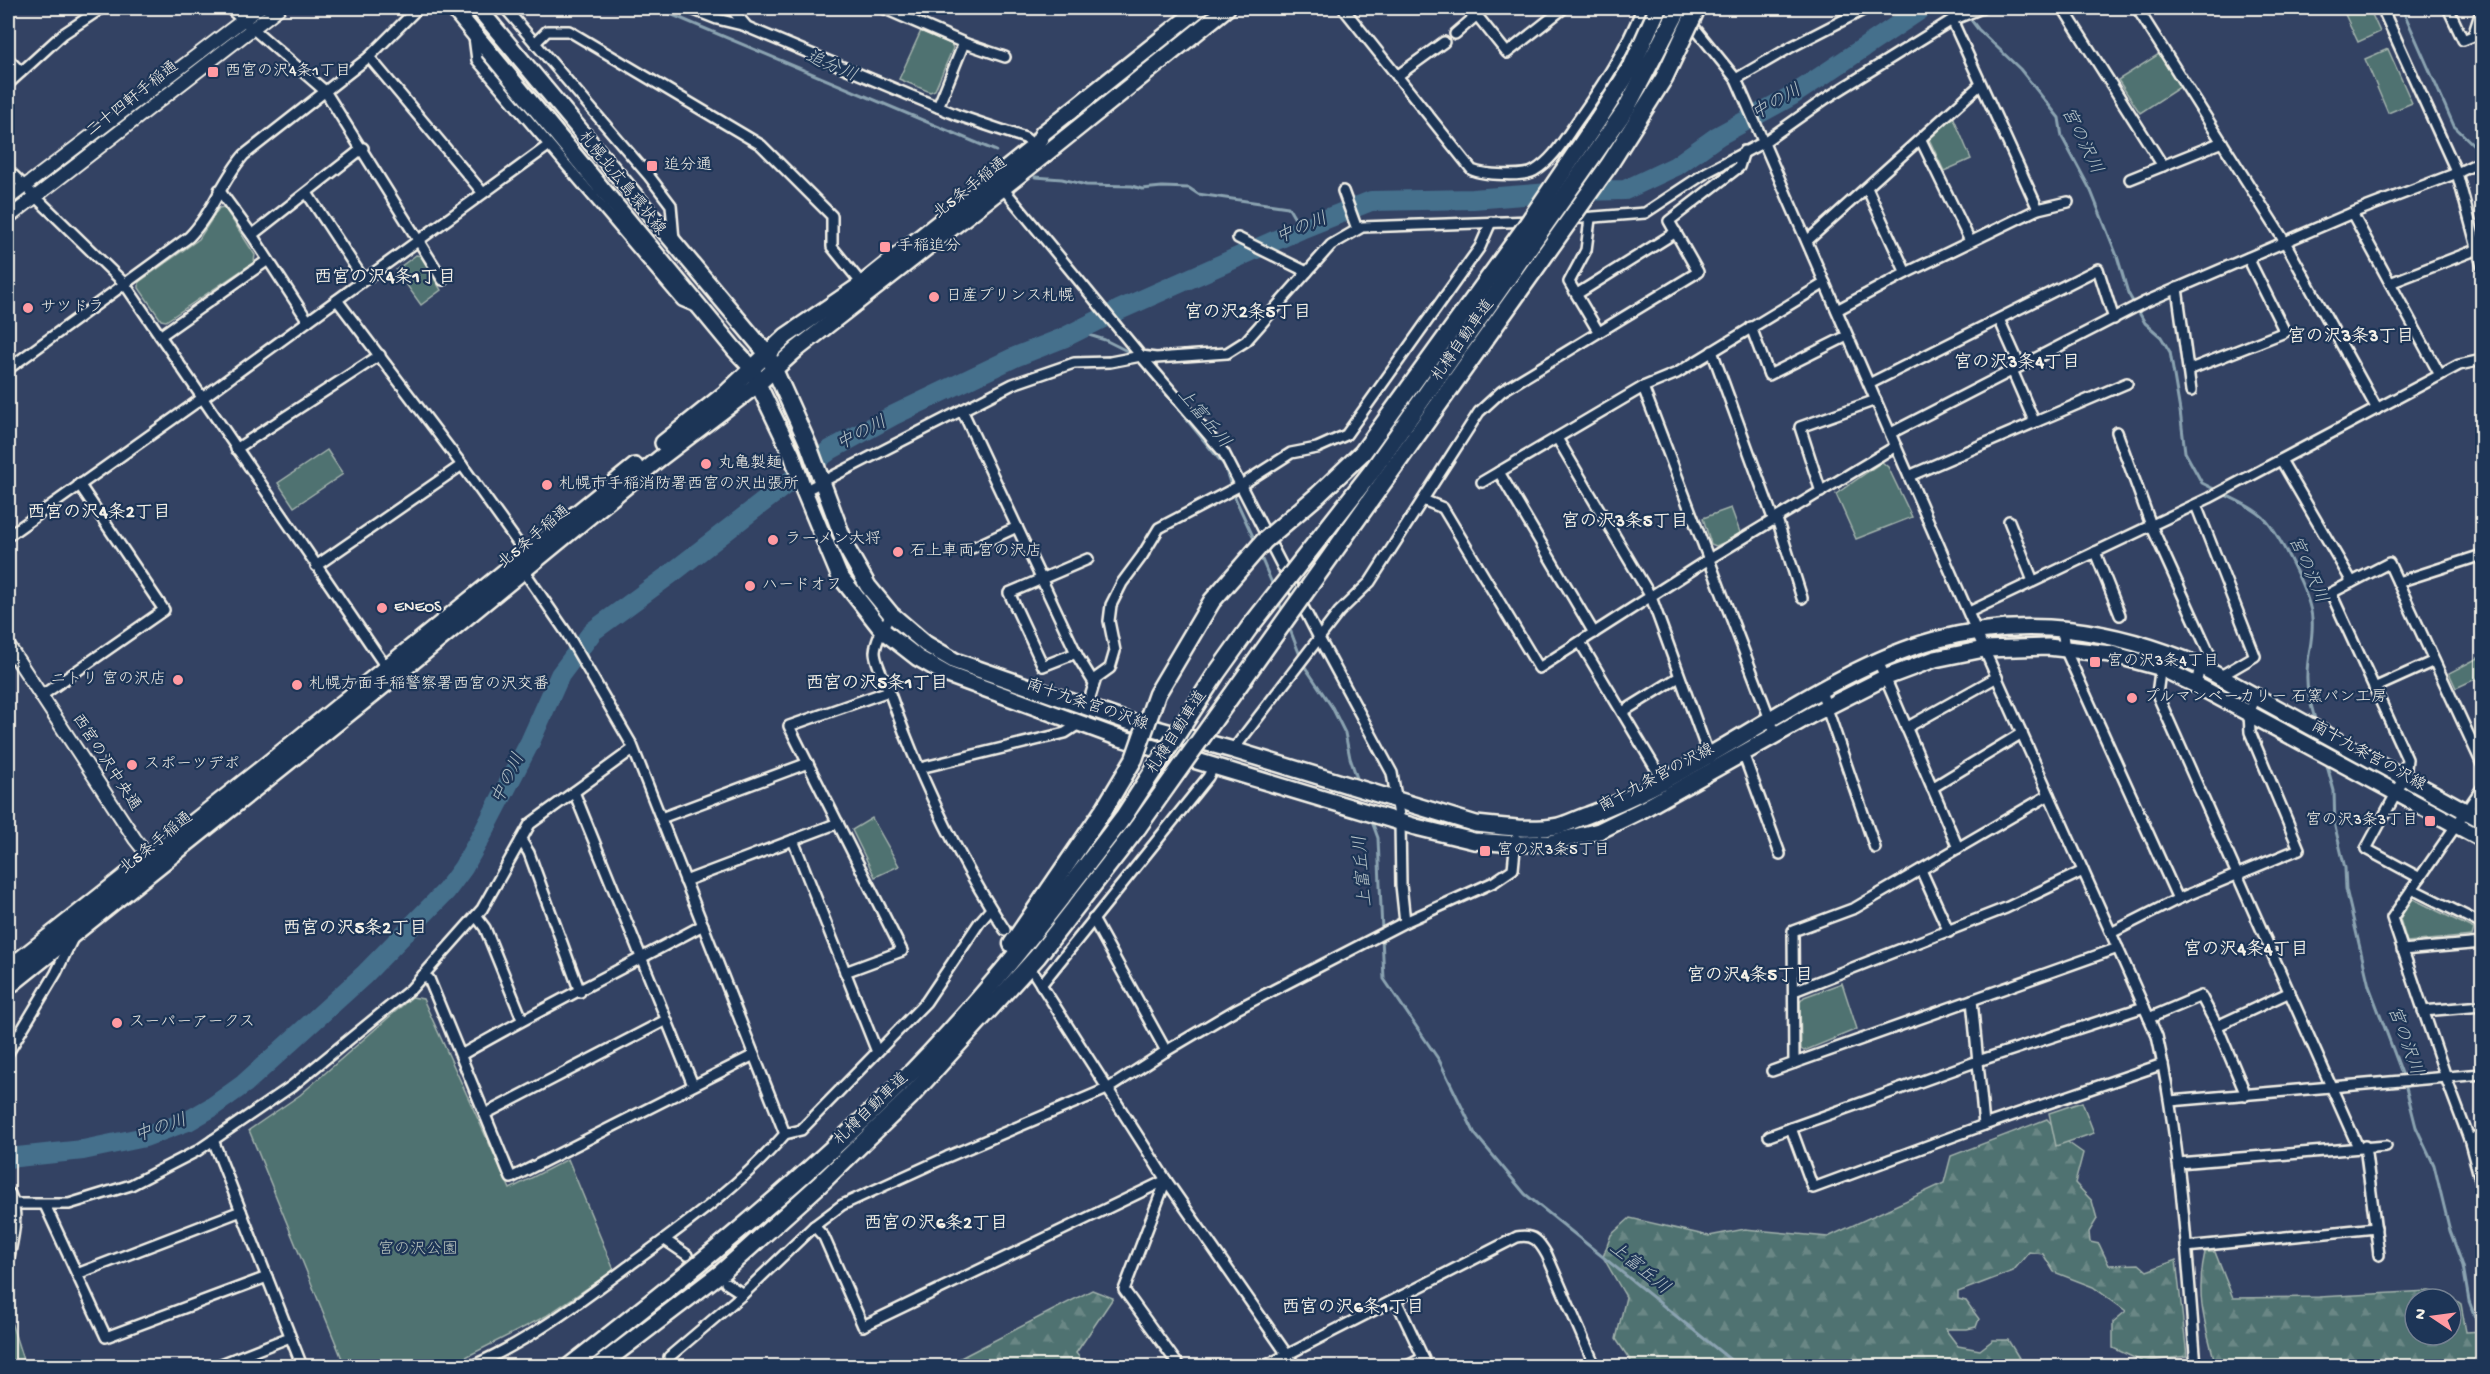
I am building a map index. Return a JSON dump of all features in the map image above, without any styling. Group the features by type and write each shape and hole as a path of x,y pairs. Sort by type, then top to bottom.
{"highway":[{"path":"958,1021 1103,811 1134,759 1157,694 1212,601 1264,542 1364,452 1522,232 1600,117 1632,66 1658,8"},
{"name":"札樽自動車道","path":"570,1366 695,1269 805,1174 898,1086 1023,946 1124,816 1216,674 1249,628 1372,471 1613,128 1655,56 1679,8"},
{"name":"札樽自動車道","path":"599,1366 722,1272 819,1185 910,1097 1037,957 1138,827 1610,165 1664,78 1697,8"},
{"path":"1664,78 1707,8"}],"main road":[{"name":"札幌北広島環状線","path":"453,8 752,368 758,384"},
{"name":"札幌北広島環状線","path":"478,8 768,355 774,370"},
{"name":"北5条手稲通","path":"8,969 153,862 389,673 525,571 659,459 758,384 805,342 1002,187 1040,151 1042,133 1200,8"},
{"name":"北5条手稲通","path":"389,673 525,553 728,391 786,336 861,284 1040,151 1053,146 1211,12 1227,8"},
{"name":"南十九条宮の沢線","path":"774,370 808,444 847,549 868,586 891,614 926,644 955,661 1124,720 1233,750 1476,824 1516,828 1557,826 1647,791 1667,788 1712,771 1884,678 1935,659 1984,650 2048,647 2111,654 2159,667 2482,839"},
{"name":"南十九条宮の沢線","path":"758,384 792,455 804,491 839,575 882,630 918,658 948,675 1079,724 1397,821 1474,841 1516,844 1550,843 1599,831 1667,788 1709,755 1878,661 1933,640 1977,631 2047,626 2116,638 2163,650 2200,666 2482,820"},
{"name":"北5条手稲通","path":"8,987 77,930 153,862"}],"street":[{"path":"8,84 63,34 102,8"},
{"path":"229,8 325,91 363,148 443,280"},
{"name":"二十四軒手稲通","path":"8,218 279,8"},
{"path":"8,369 189,237 201,223 232,168 250,149 369,57 418,8"},
{"path":"505,8 650,176 671,205 675,245"},
{"path":"689,8 747,27 938,107 1025,138 1040,151"},
{"path":"731,8 747,27"},
{"path":"883,8 900,11 964,43 1005,57"},
{"path":"1343,8 1472,170 1482,174 1533,172 1555,154 1607,80 1632,34 1642,8"},
{"path":"1545,8 1552,17"},
{"path":"1455,34 1474,11 1507,53 1564,8"},
{"path":"1679,8 1736,79 1984,650 2157,1036 2170,1101 2178,1163 2196,1366"},
{"path":"1736,79 1791,47 1867,8"},
{"path":"804,491 1013,384 1074,363 1110,362 1141,356 1156,358 1227,353 1246,341 1331,245 1362,227 1590,219 1645,213 1744,151 1764,142 1825,99 1953,20 1980,8"},
{"path":"2063,8 2163,166"},
{"path":"2137,8 2285,242 2377,409"},
{"path":"2382,8 2457,173 2482,266"},
{"path":"2448,8 2463,40 2473,36 2482,8"},
{"name":"二十四軒手稲通","path":"8,199 257,9"},
{"path":"1953,20 1980,86 2038,209"},
{"path":"535,43 547,32 569,31 761,145 832,216 832,247 861,284"},
{"path":"473,32 477,60 682,301 701,309"},
{"path":"1397,76 1444,42"},
{"path":"938,107 964,43"},
{"path":"369,57 483,193"},
{"path":"8,59 21,72"},
{"path":"1808,241 1980,86"},
{"path":"1921,140 1970,242"},
{"path":"2130,179 2222,142"},
{"path":"8,536 549,146"},
{"path":"252,235 363,148"},
{"path":"1233,750 1339,612 1370,582 1479,412 1502,391 1698,272 1669,220 1739,166 1744,151"},
{"path":"1891,434 2143,303 2352,213 2480,162"},
{"path":"8,170 124,283 389,673"},
{"path":"1002,187 1224,453 1319,638 1392,773 1392,799 1397,821 1406,922"},
{"path":"1867,188 1906,273"},
{"path":"219,190 252,235 308,321"},
{"path":"1343,191 1357,229"},
{"path":"307,193 364,280"},
{"path":"1837,310 1906,273 2038,209 2068,202"},
{"path":"2352,213 2440,375"},
{"path":"1590,219 1586,250 1569,282 1598,331"},
{"path":"1087,707 1096,678 1110,668 1115,651 1109,621 1111,605 1122,583 1159,528 1241,485 1292,453 1317,448 1346,435 1480,247 1491,222"},
{"path":"1576,294 1676,232"},
{"path":"1238,238 1307,272"},
{"path":"2390,283 2478,249"},
{"path":"2188,369 2285,332 2248,258"},
{"path":"160,336 268,260"},
{"path":"1869,384 2098,269 2114,319"},
{"path":"1482,482 1643,387 1677,373 1825,283"},
{"path":"2177,288 2191,391"},
{"path":"337,300 462,465 525,553"},
{"path":"1999,318 2034,421"},
{"path":"1751,327 1769,375 1847,336"},
{"path":"1712,351 1802,598"},
{"path":"237,449 380,355"},
{"path":"1969,612 2234,486 2459,365 2482,360"},
{"path":"1909,476 2127,383"},
{"path":"1643,387 1776,735"},
{"path":"1821,492 1800,427 1876,400"},
{"path":"962,410 1076,653 1094,683"},
{"path":"2117,432 2151,525 2210,655 2200,666 2196,685"},
{"path":"1557,438 1651,597 1709,755 1712,771"},
{"path":"1423,500 1443,508 1539,668 1708,559 1896,446"},
{"path":"2281,460 2352,582"},
{"path":"316,566 462,465"},
{"path":"1499,472 1594,633"},
{"path":"41,696 165,610 79,484"},
{"path":"2196,505 2255,656 2219,677"},
{"path":"2009,521 2033,581"},
{"path":"972,548 1017,527"},
{"path":"2095,552 2120,615"},
{"path":"2398,582 2482,555"},
{"path":"1076,653 1042,666 1009,593 1088,559"},
{"path":"2420,878 2366,849 2405,777 2407,759 2331,593 2389,563 2482,764"},
{"path":"525,571 566,632 633,749 785,1134"},
{"path":"891,614 882,630 875,653 934,803 991,909 1005,930"},
{"path":"2062,629 2065,649 2178,899"},
{"path":"1580,642 1624,711 1667,788"},
{"name":"西宮の沢中央通","path":"8,645 135,839 153,862"},
{"path":"2163,650 2157,694 2331,1087 2362,1146 2379,1255"},
{"path":"1878,661 1958,848"},
{"path":"2374,688 2434,661"},
{"path":"1624,711 1679,677"},
{"path":"1906,728 1997,677"},
{"path":"845,972 902,951 789,726 889,691"},
{"path":"1821,691 1875,848"},
{"path":"2111,933 2178,899 2299,849 2250,732 2249,713 2256,697"},
{"path":"920,768 1065,733 1079,724"},
{"path":"1932,788 2022,733"},
{"path":"15,1204 69,1204 131,1185 197,1151 292,1086 411,989 476,916 530,824 633,749"},
{"path":"1743,753 1780,854"},
{"path":"661,818 808,764"},
{"path":"1041,985 1208,777 1214,766"},
{"path":"2482,788 2392,918 2469,1139 2482,1186"},
{"path":"574,792 693,1085"},
{"path":"1794,1063 1793,931 1855,908 2049,795"},
{"path":"685,881 838,823"},
{"path":"669,1357 742,1294 814,1226 842,1205 947,1157 1109,1088 1235,1010 1406,922 1494,882 1513,869 1516,828"},
{"path":"521,840 529,853 580,992"},
{"path":"793,840 877,1052"},
{"path":"1921,870 1949,932"},
{"path":"1794,991 1949,932 2083,871"},
{"path":"2412,889 2482,924"},
{"path":"472,1366 492,1358 569,1310 715,1202 785,1134 801,1130 926,1002 979,922 991,909"},
{"path":"476,916 485,928 522,1019"},
{"path":"1093,919 1166,1051"},
{"path":"461,1055 522,1019 580,992 703,925"},
{"path":"8,1053 56,973 77,930"},
{"path":"2402,950 2482,943"},
{"path":"1772,1071 2118,948"},
{"path":"423,975 429,979 511,1178 754,1054"},
{"path":"1035,975 1166,1180 1295,1366"},
{"path":"2217,1026 2290,992"},
{"path":"2149,1018 2201,996 2217,1026 2246,1095"},
{"path":"1972,1000 1984,1125"},
{"path":"2423,1011 2482,1005"},
{"path":"1769,1136 1978,1061 2144,1007"},
{"path":"485,1114 666,1020"},
{"path":"1791,1128 1813,1188 1984,1125 2163,1065"},
{"path":"2170,1101 2482,1074"},
{"path":"2469,1139 2482,1137"},
{"path":"213,1140 302,1366"},
{"path":"2178,1163 2362,1146 2386,1146"},
{"path":"814,1226 824,1237 863,1326 1166,1180"},
{"path":"1166,1180 1124,1290 1179,1366"},
{"path":"8,1193 15,1204 8,1263"},
{"path":"45,1205 106,1336 267,1277"},
{"path":"76,1274 241,1211"},
{"path":"2187,1247 2376,1228"},
{"path":"1265,1366 1289,1356 1517,1237 1528,1235 1538,1239 1547,1255 1595,1366"},
{"path":"664,1240 687,1255"},
{"path":"726,1283 742,1294"},
{"path":"1396,1300 1425,1362 1407,1366"},
{"path":"216,1366 290,1337"}],"green space":[{"path":"2342,8 2369,8 2380,32 2358,42"},
{"path":"921,31 951,44 953,48 935,90 930,92 899,79"},
{"path":"2388,49 2412,103 2388,113 2365,59"},
{"path":"2159,54 2180,87 2140,113 2118,80"},
{"path":"1953,116 1971,159 1944,171 1929,139"},
{"path":"224,207 255,255 254,262 166,321 161,320 139,288 139,282 199,239 219,208"},
{"path":"416,255 421,256 441,290 421,305 396,270"},
{"path":"327,450 343,474 294,507 278,483"},
{"path":"1882,462 1888,467 1912,517 1856,539 1836,494"},
{"path":"1731,508 1741,535 1716,546 1711,544 1703,518"},
{"path":"2478,658 2482,663 2482,676 2456,688 2449,673"},
{"path":"872,818 899,866 875,877 852,830"},
{"path":"2411,898 2474,929 2472,936 2407,942 2400,919"},
{"path":"1842,983 1857,1029 1804,1051 1801,1049 1800,1002 1804,997"},
{"name":"宮の沢公園","path":"412,997 423,999 510,1189 568,1159 614,1270 546,1316 464,1358 379,1366 345,1366 249,1130 300,1095"},
{"path":"2082,1102 2094,1133 2056,1146 2049,1113"},
{"path":"2047,1119 2069,1143 2083,1153 2075,1183 2092,1201 2097,1219 2089,1232 2090,1242 2099,1244 2109,1265 2139,1264 2147,1271 2176,1260 2187,1356 2143,1362 2113,1348 2113,1322 2126,1311 2093,1287 2054,1272 2043,1254 2029,1252 2013,1271 1958,1292 1958,1299 1966,1301 1979,1319 1976,1327 1945,1329 1958,1346 1980,1350 1993,1340 2008,1340 2024,1366 1634,1366 1616,1339 1626,1297 1603,1257 1611,1235 1630,1218 1709,1236 1745,1229 1828,1237 1944,1183 1951,1156"},
{"path":"2205,1252 2215,1252 2233,1298 2319,1297 2403,1292 2403,1347 2463,1347 2463,1315 2466,1332 2482,1331 2482,1366 2216,1366 2203,1310 2201,1283"},
{"path":"1092,1290 1113,1298 1076,1353 1086,1366 945,1366"},
{"path":"8,1316 10,1319 25,1366 8,1366"}],"waterway":[{"name":"追分川","path":"656,8 996,151"},
{"name":"中の川","path":"8,1158 83,1150 145,1137 188,1121 244,1084 364,975 446,891 463,868 483,833 530,742 560,675 593,631 672,573 830,450 894,415 1015,357 1063,338 1119,310 1301,229 1371,201 1473,199 1575,191 1625,190 1676,166 1718,136 1793,95 1923,8"},
{"name":"宮の沢川","path":"1962,8 1978,29 2020,69 2059,118 2062,137 2091,191 2117,256 2128,293 2145,323 2161,337 2170,352 2185,452 2202,483 2218,491"},
{"path":"2402,8 2454,126 2482,153"},
{"name":"追分川","path":"1035,177 1062,179 1086,185 1132,186 1142,189 1189,188 1198,194 1288,207 1301,229"},
{"name":"上富丘川","path":"1076,331 1105,340 1133,354"},
{"name":"上富丘川","path":"1137,359 1224,465 1236,500 1256,543"},
{"name":"宮の沢川","path":"2223,494 2263,517 2277,536 2300,581 2312,619 2307,681 2316,723"},
{"name":"上富丘川","path":"1260,555 1274,588"},
{"name":"上富丘川","path":"1278,599 1283,613"},
{"name":"上富丘川","path":"1289,627 1301,658"},
{"name":"上富丘川","path":"1303,664 1332,707 1345,733 1359,784"},
{"name":"宮の沢川","path":"2326,762 2334,791 2335,827 2345,868 2346,889 2369,986 2403,1076 2416,1127 2434,1165 2450,1231 2463,1266 2469,1301 2482,1336"},
{"name":"上富丘川","path":"1371,819 1378,838 1382,931"},
{"name":"上富丘川","path":"1382,937 1384,979 1439,1060 1475,1134 1525,1194 1738,1366"}],"tunnel":[{"path":"687,1255 719,1278"}],"place":[{"name":"西宮の沢4条1丁目","path":"213,72"},
{"name":"追分通","path":"652,166"},
{"name":"手稲追分","path":"885,247"},
{"name":"日産プリンス札幌","path":"934,297"},
{"name":"サツドラ","path":"28,308"},
{"name":"丸亀製麺","path":"706,464"},
{"name":"札幌市手稲消防署西宮の沢出張所","path":"547,485"},
{"name":"ラーメン大将","path":"773,540"},
{"name":"石上車両 宮の沢店","path":"898,552"},
{"name":"ハードオフ","path":"750,586"},
{"name":"ENEOS","path":"382,608"},
{"name":"宮の沢3条4丁目","path":"2095,662"},
{"name":"ニトリ 宮の沢店","path":"178,680"},
{"name":"札幌方面手稲警察署西宮の沢交番","path":"297,685"},
{"name":"プルマンベーカリー 石窯パン工房","path":"2132,698"},
{"name":"スポーツデポ","path":"132,765"},
{"name":"宮の沢3条3丁目","path":"2430,821"},
{"name":"宮の沢3条5丁目","path":"1485,851"},
{"name":"スーパーアークス","path":"117,1023"}],"district":[{"name":"西宮の沢4条1丁目","path":"385,278"},
{"name":"宮の沢2条5丁目","path":"1248,313"},
{"name":"宮の沢3条3丁目","path":"2351,337"},
{"name":"宮の沢3条4丁目","path":"2017,363"},
{"name":"西宮の沢4条2丁目","path":"99,513"},
{"name":"宮の沢3条5丁目","path":"1625,522"},
{"name":"西宮の沢5条1丁目","path":"877,684"},
{"name":"西宮の沢5条2丁目","path":"355,929"},
{"name":"宮の沢4条4丁目","path":"2246,950"},
{"name":"宮の沢4条5丁目","path":"1750,976"},
{"name":"西宮の沢6条2丁目","path":"936,1224"},
{"name":"西宮の沢6条1丁目","path":"1353,1308"}]}
